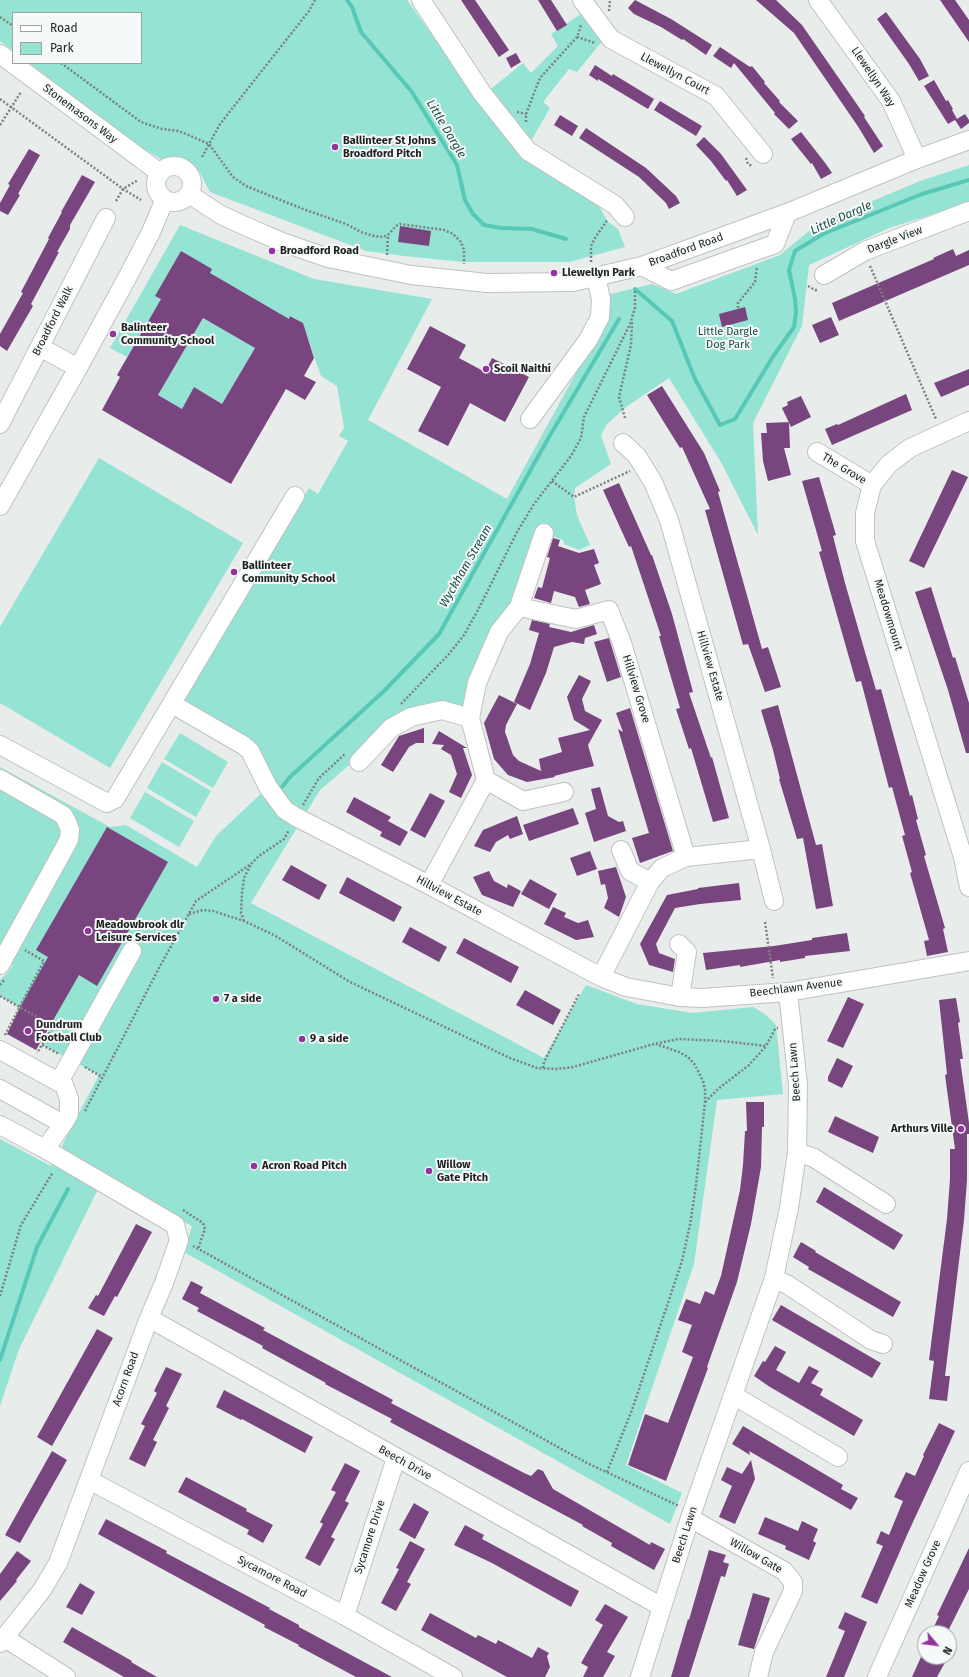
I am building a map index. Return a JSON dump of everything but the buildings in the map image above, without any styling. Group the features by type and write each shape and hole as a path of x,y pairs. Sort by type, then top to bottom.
{"street":[{"path":"421,0 482,93 528,151 614,205 621,213"},
{"name":"Llewellyn Way","path":"818,0 891,101 916,159"},
{"name":"Llewellyn Court","path":"584,4 611,39 716,96 763,154"},
{"name":"Stonemasons Way","path":"0,54 12,63"},
{"name":"Stonemasons Way","path":"13,64 160,173"},
{"name":"Broadford Road","path":"189,194 221,215 282,242 328,258 411,275 496,283 573,282 594,269 642,266 787,213 916,159 969,140"},
{"path":"174,166 184,170 188,173 192,184 189,194 181,200 170,201 165,199 157,190 157,179 160,173 174,166"},
{"path":"0,506 78,368 151,232 165,199"},
{"name":"Dargle View","path":"824,275 866,251 969,211"},
{"path":"642,266 671,280 775,244 787,213"},
{"name":"Broadford Walk","path":"0,424 106,218"},
{"path":"530,419 588,340 600,317 601,299 594,269"},
{"path":"40,347 78,368"},
{"name":"Meadowmount","path":"969,421 910,448 889,464 872,485 865,513 865,541 966,856 969,887"},
{"name":"Hillview Estate","path":"623,443 638,456 653,482 669,520 774,900"},
{"name":"The Grove","path":"817,452 872,485"},
{"path":"0,745 107,803 115,799 295,496"},
{"path":"429,885 486,780 470,718 477,682 498,635 519,607 544,533"},
{"name":"Hillview Grove","path":"519,607 576,619 608,610 622,643 686,857"},
{"name":"Hillview Estate","path":"172,704 243,745 250,751 268,787 285,810 601,977"},
{"path":"353,757 391,728 411,717 442,710 470,718"},
{"path":"0,779 62,815 70,830 69,839 65,847 0,965"},
{"path":"486,780 523,801 564,792"},
{"path":"601,977 650,882 662,868 686,857 761,849"},
{"path":"621,850 630,871 650,882"},
{"path":"679,944 687,952 681,991"},
{"path":"59,1082 132,951"},
{"name":"Beechlawn Avenue","path":"601,977 641,991 681,991 702,998 969,961"},
{"name":"Beech Lawn","path":"640,1677 662,1607 685,1512 733,1395 774,1278 789,1208 797,1152 798,1085 781,988"},
{"path":"5,1044 64,1085 68,1099 69,1114 45,1149"},
{"path":"0,1089 63,1124"},
{"name":"Acorn Road","path":"0,1125 45,1149 175,1225 179,1240 58,1563 42,1590 2,1641"},
{"path":"797,1152 814,1158 886,1204"},
{"path":"774,1278 788,1285 871,1340 883,1344"},
{"name":"Beech Drive","path":"149,1318 662,1607"},
{"path":"733,1395 838,1456"},
{"name":"Sycamore Drive","path":"345,1616 396,1458"},
{"name":"Meadow Grove","path":"877,1677 969,1471"},
{"name":"Sycamore Road","path":"89,1480 345,1616 453,1677"},
{"name":"Willow Gate","path":"685,1512 784,1571 793,1582 793,1591 764,1652 758,1677"},
{"path":"2,1641 66,1677"}],"path":[{"path":"202,157 220,124 309,11 315,0"},
{"path":"526,123 526,114 540,78 577,37 584,4"},
{"path":"0,16 12,25"},
{"path":"62,64 141,122 162,129 179,131 209,144 233,177 246,186 374,236 388,235 396,226 400,224 444,230 453,234 461,242 464,250 464,264"},
{"path":"0,125 21,92"},
{"path":"0,100 123,189 141,200"},
{"path":"116,201 123,189 138,180"},
{"path":"594,269 591,246 595,238 621,213"},
{"path":"387,256 388,235"},
{"path":"866,259 942,433"},
{"path":"738,308 738,303 755,282 757,273 756,262"},
{"path":"397,707 414,692 449,654 464,635 534,504 571,456 581,438 584,417 632,320 635,308 635,289"},
{"path":"625,418 618,397 632,345 632,320"},
{"path":"552,481 574,497 636,468"},
{"path":"83,1115 196,901 251,864 259,856 284,839 319,778 353,757"},
{"path":"244,921 241,913 242,893 244,878 251,864"},
{"path":"188,914 195,911 214,911 244,921 280,938 350,982 510,1058 543,1068 556,1069 573,1067 654,1044 684,1039 766,1046"},
{"path":"765,922 781,988"},
{"path":"5,1044 4,1035 44,961 25,950"},
{"path":"543,1068 544,1062 579,994"},
{"path":"0,996 52,1026 42,1045"},
{"path":"705,1102 718,1089 749,1065 766,1046 775,1029 779,1027"},
{"path":"607,1472 632,1410 682,1261 690,1225 696,1185 705,1102 704,1085 695,1065 679,1052 665,1046 654,1044"},
{"path":"30,1049 37,1053"},
{"path":"0,1296 21,1225 61,1159"},
{"path":"187,1243 547,1441 685,1512"}],"green space":[{"path":"0,0 407,0 518,154 599,206 608,222 618,229 625,247 569,262 463,262 366,251 210,192 199,171 186,160 161,159 132,142 30,64 142,64 142,12 12,12 12,50 0,41"},
{"path":"582,13 603,40 577,72 569,69 543,102 550,108 531,141 524,137 491,89 523,63 531,73 558,46 551,34"},
{"name":"Little Dargle Dog Park","path":"969,165 969,203 889,228 809,265 802,326 753,423 758,535 722,464 669,378 626,407 607,424 601,436 611,464 575,488 574,497 577,515 590,545 579,550 564,544 563,540 547,534 468,715 409,714 320,790 251,903 544,1058 586,985 637,1004 692,1013 753,1007 765,1014 776,1025 783,1094 717,1100 694,1264 626,1465 682,1493 670,1524 184,1252 192,1226 103,1179 19,1349 0,1406 0,1139 51,1166 99,1075 42,1045 52,1026 0,996 0,980 13,965 0,957 0,767 110,827 126,825 197,867 216,836 268,787 260,758 184,702 184,693 272,552 309,488 318,494 348,441 339,436 344,428 337,386 321,376 305,330 300,327 303,323 291,316 289,319 161,299 127,357 110,348 180,225 314,279 432,299 368,420 507,499 606,318 607,295 652,284 676,294 780,255 809,231 832,218 920,181"},
{"path":"203,318 255,348 222,404 194,387 182,409 158,395"},
{"path":"99,458 243,543 110,768 0,703 0,627"},
{"path":"180,733 228,762 213,788 164,759"},
{"path":"162,762 211,791 196,817 147,788"},
{"path":"145,792 194,821 179,847 130,818"}],"waterway":[{"name":"Little Dargle","path":"347,0 352,7 361,32 412,92 457,165 465,200 473,214 484,225 501,228 532,229 566,239"},
{"name":"Little Dargle","path":"635,289 672,321 695,379 720,425 735,419 774,355 794,327 796,312 795,299 789,270 795,251 823,234 922,194 969,180"},
{"name":"Wyckham Stream","path":"282,787 290,777 384,691 439,634 549,437 619,319"},
{"name":"Wyckham Stream","path":"0,1360 37,1247 68,1189"}],"place":[{"name":"Ballinteer St Johns Broadford Pitch","path":"335,147"},
{"name":"Broadford Road","path":"272,251"},
{"name":"Llewellyn Park","path":"554,273"},
{"name":"Balinteer Community School","path":"113,334"},
{"name":"Scoil Naithí","path":"486,369"},
{"name":"Ballinteer Community School","path":"234,572"},
{"name":"Meadowbrook dlr Leisure Services","path":"88,931"},
{"name":"7 a side","path":"216,999"},
{"name":"Dundrum Football Club","path":"28,1031"},
{"name":"9 a side","path":"302,1039"},
{"name":"Arthurs Ville","path":"961,1129"},
{"name":"Acron Road Pitch","path":"254,1166"},
{"name":"Willow Gate Pitch","path":"429,1171"}]}
